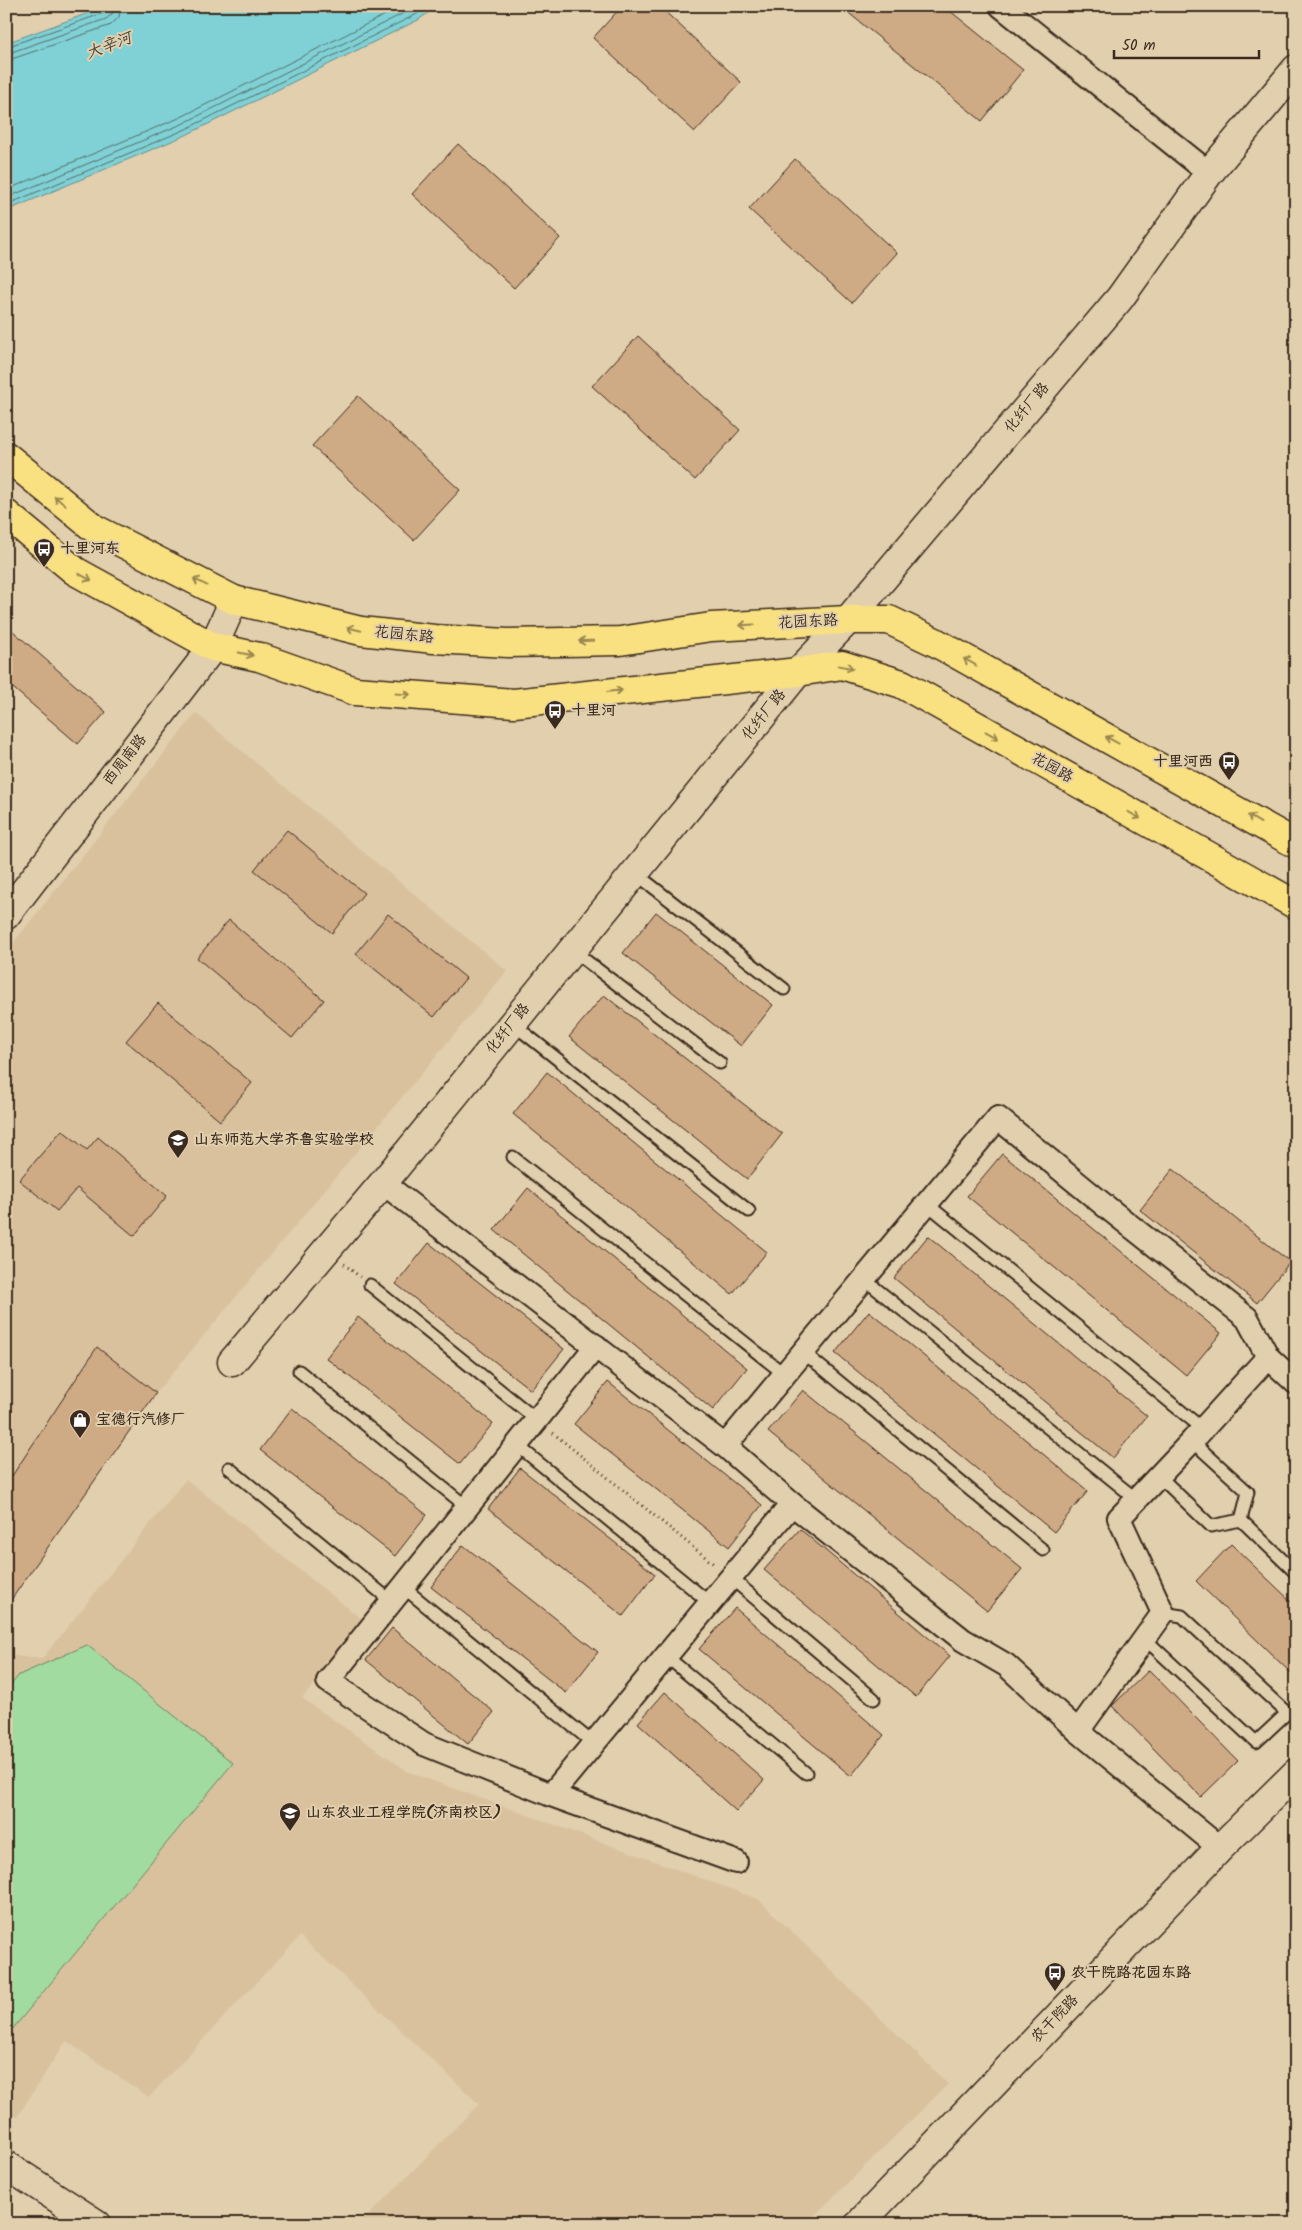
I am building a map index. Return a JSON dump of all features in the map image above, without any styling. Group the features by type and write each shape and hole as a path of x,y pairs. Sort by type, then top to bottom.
{"main road":[{"name":"花园东路","path":"6,456 95,530 234,600 362,630 434,639 508,643 620,640 711,627 848,620"},
{"path":"6,514 76,571 213,647 260,657 355,691 514,703 798,672"},
{"path":"848,620 889,620 935,642 1296,844"},
{"name":"花园路","path":"798,672 842,665 902,684 1296,905"}],"street":[{"path":"1001,6 1209,172"},
{"name":"化纤厂路","path":"232,1362 383,1182 798,672 848,620 1120,298 1209,172 1296,69"},
{"name":"西周南路","path":"6,915 213,647 234,600"},
{"path":"725,1446 998,1118 1108,1209 1247,1318 1268,1356 1296,1383"},
{"path":"383,1182 725,1446 792,1504 963,1640 1006,1665 1078,1731 1220,1848"},
{"path":"596,1346 328,1681 424,1744 551,1795 736,1862"},
{"path":"1078,1731 1163,1613 1119,1518 1268,1356"},
{"path":"551,1795 792,1504"},
{"name":"农干院路","path":"859,2224 1220,1848 1296,1773"},
{"path":"8,2170 97,2224"}],"lane":[{"path":"635,873 784,989"},
{"path":"572,950 720,1063"},
{"path":"512,1024 749,1211"},
{"path":"513,1158 784,1374"},
{"path":"927,1204 1197,1435 1248,1492 1241,1520"},
{"path":"864,1279 1136,1499"},
{"path":"370,1285 537,1420"},
{"path":"803,1352 1043,1550"},
{"path":"299,1371 467,1507"},
{"path":"517,1445 710,1603"},
{"path":"229,1468 593,1743"},
{"path":"1159,1476 1210,1526 1241,1520"},
{"path":"1241,1520 1296,1573"},
{"path":"731,1578 874,1699"},
{"path":"1145,1639 1256,1742 1287,1713 1182,1616 1163,1613"},
{"path":"666,1656 806,1773"}],"path":[{"path":"327,1250 370,1285"},
{"path":"537,1420 731,1578"}],"shaded area":[{"name":"山东师范大学齐鲁实验学校","path":"196,713 507,971 156,1393 96,1348 6,1485 6,952"},
{"name":"山东农业工程学院(济南校区)","path":"186,1479 368,1624 302,1698 409,1772 758,1899 948,2084 806,2224 360,2224 479,2104 300,1936 149,2097 66,2041 17,2117 6,2111 6,1655 42,1659"}],"green space":[{"path":"87,1645 233,1763 6,2037 6,1691 19,1675"}],"water":[{"name":"大辛河","path":"108,6 438,6 418,20 186,135 6,211 6,43"}],"building":[{"path":"622,6 659,6 741,82 695,132 593,38"},
{"path":"840,6 944,6 1023,70 982,121"},
{"path":"458,144 560,238 514,288 412,194"},
{"path":"795,159 897,253 852,303 749,209"},
{"path":"638,336 740,430 695,480 592,386"},
{"path":"358,396 460,490 414,540 312,446"},
{"path":"6,625 106,712 78,744 6,682"},
{"path":"287,830 364,893 332,933 254,870"},
{"path":"656,912 773,1005 741,1046 623,953"},
{"path":"388,914 466,978 434,1017 356,954"},
{"path":"229,920 324,1000 292,1038 197,958"},
{"path":"604,995 782,1134 747,1179 569,1037"},
{"path":"158,1003 252,1083 220,1121 126,1041"},
{"path":"547,1072 767,1252 732,1294 513,1114"},
{"path":"62,1130 87,1150 98,1137 167,1196 134,1236 77,1188 57,1211 19,1180"},
{"path":"1002,1154 1221,1333 1186,1375 967,1196"},
{"path":"1173,1169 1290,1262 1257,1303 1140,1210"},
{"path":"528,1188 747,1368 713,1410 494,1230"},
{"path":"928,1236 1147,1416 1113,1458 894,1278"},
{"path":"429,1243 564,1349 531,1390 396,1284"},
{"path":"869,1311 1088,1491 1054,1532 835,1353"},
{"path":"358,1317 493,1423 460,1464 326,1358"},
{"name":"宝德行汽修厂","path":"97,1347 156,1393 6,1607 6,1485"},
{"path":"608,1382 762,1505 729,1547 574,1424"},
{"path":"803,1390 1022,1569 987,1611 768,1432"},
{"path":"292,1408 427,1515 395,1556 260,1450"},
{"path":"520,1468 655,1574 623,1616 488,1509"},
{"path":"800,1529 950,1656 916,1697 764,1570"},
{"path":"1231,1544 1296,1606 1296,1678 1196,1581"},
{"path":"463,1545 598,1652 566,1693 431,1587"},
{"path":"735,1608 884,1735 851,1776 699,1649"},
{"path":"392,1628 494,1712 468,1744 366,1660"},
{"path":"1149,1670 1238,1761 1201,1797 1112,1706"},
{"path":"665,1692 764,1780 736,1811 638,1723"}],"place":[{"name":"十里河东","path":"44,568"},
{"name":"十里河","path":"555,730"},
{"name":"十里河西","path":"1229,781"},
{"name":"山东师范大学齐鲁实验学校","path":"178,1159"},
{"name":"宝德行汽修厂","path":"80,1439"},
{"name":"山东农业工程学院(济南校区)","path":"290,1832"},
{"name":"农干院路花园东路","path":"1055,1992"}]}
